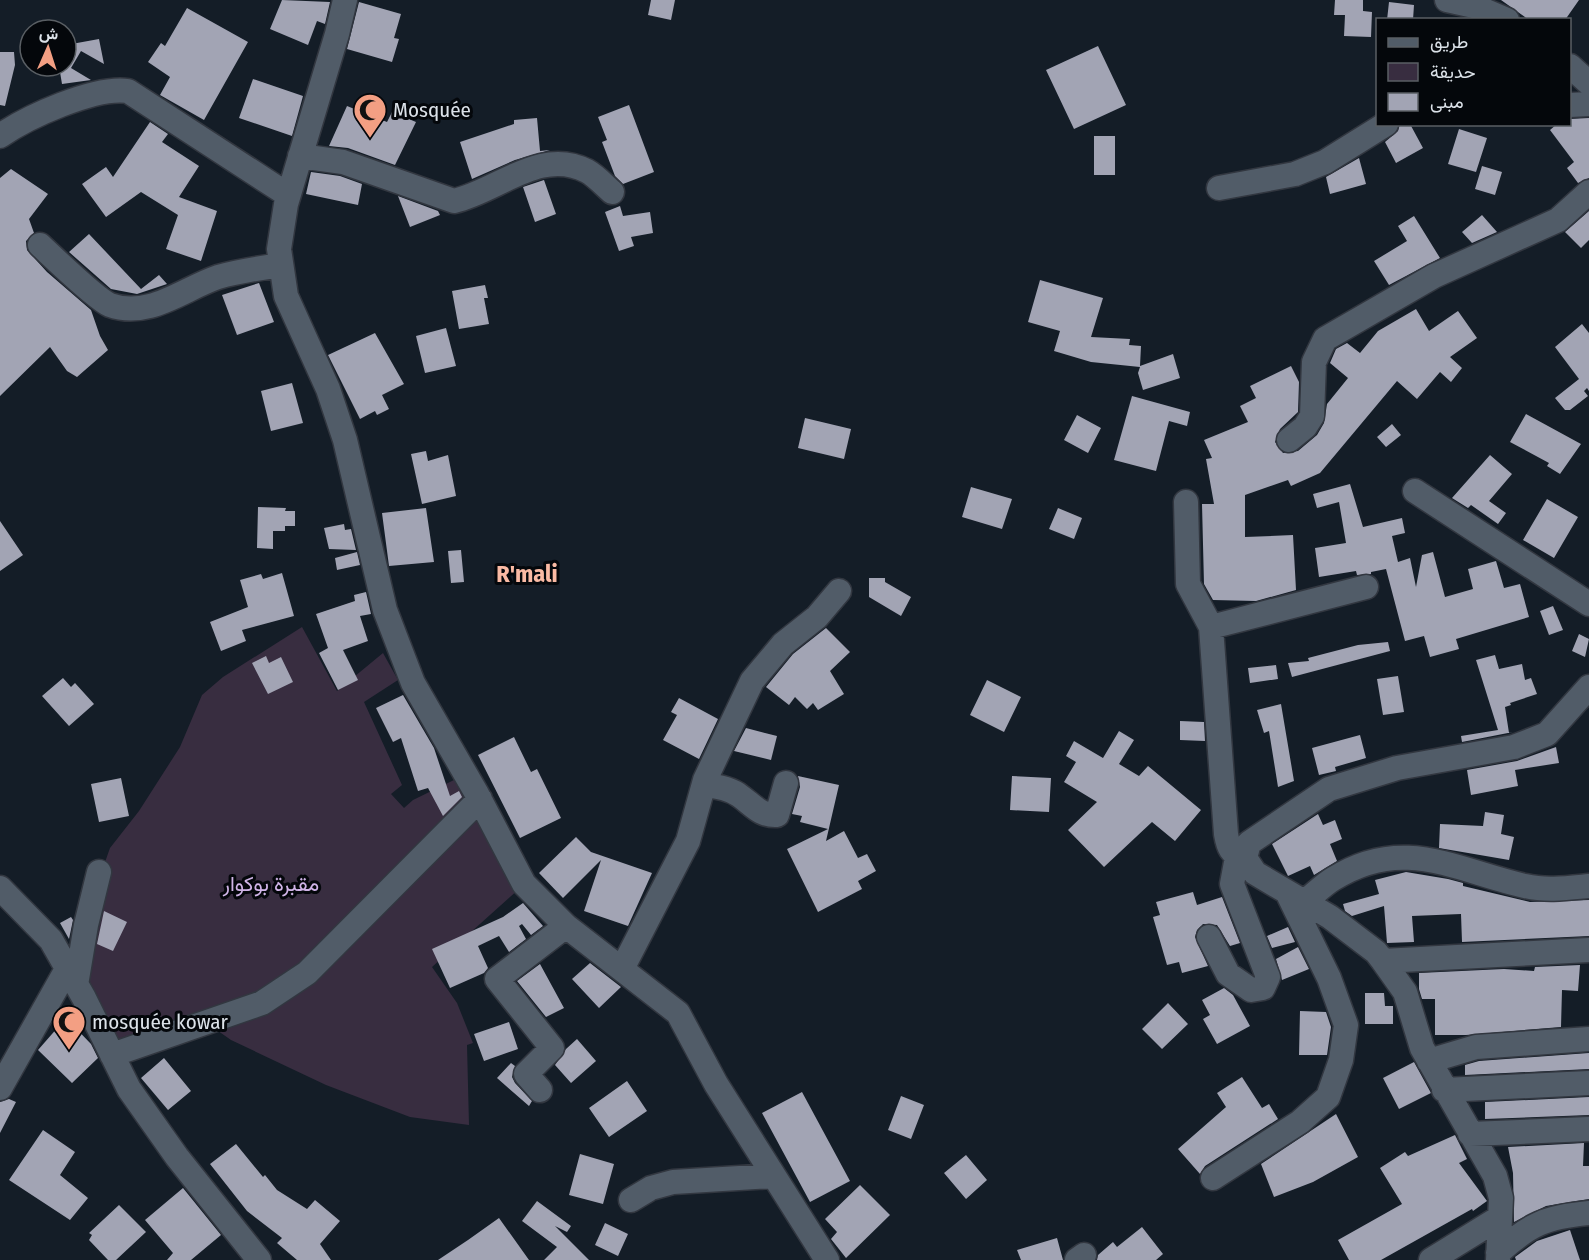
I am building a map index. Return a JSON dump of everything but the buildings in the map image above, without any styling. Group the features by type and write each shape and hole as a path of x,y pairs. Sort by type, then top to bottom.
{"street":[{"path":"345,0 288,195 279,249 286,296 328,389 345,440 385,610 413,683 480,799 524,884 566,926 678,1013 716,1084 827,1260"},
{"path":"1447,0 1474,6 1502,18"},
{"path":"1571,68 1589,83"},
{"path":"0,136 18,123 42,112 103,92 128,91 288,195"},
{"path":"1571,105 1589,104"},
{"path":"1219,188 1295,174 1325,162 1383,126"},
{"path":"300,156 343,162 454,201 467,198 522,172 545,164 558,164 587,171 612,192"},
{"path":"1289,440 1305,427 1312,416 1314,362 1325,339 1369,316 1434,276 1558,220 1589,192"},
{"path":"40,245 108,304 132,310 158,304 216,278 247,269 281,266"},
{"path":"1415,491 1589,604"},
{"path":"1186,502 1188,584 1211,627 1228,847 1255,873 1330,917 1376,952 1405,992 1422,1048 1495,1176 1501,1198 1498,1256"},
{"path":"1211,627 1366,587"},
{"path":"622,969 688,841 704,785 752,681 783,644 817,617 839,591"},
{"path":"1209,937 1228,974 1251,990 1263,988 1268,977 1232,884 1241,858 1250,843 1329,789 1397,768 1514,747 1547,735 1589,687"},
{"path":"704,785 727,789 769,816 777,815 781,810 786,783"},
{"path":"112,1055 262,1002 284,990 307,973 480,799"},
{"path":"1296,897 1355,869 1387,858 1414,856 1455,865 1526,887 1559,890 1589,886"},
{"path":"0,1088 72,977 99,872"},
{"path":"0,888 51,940 129,1089 177,1157 260,1260"},
{"path":"1213,1178 1300,1122 1328,1097 1341,1060 1346,1025 1296,897"},
{"path":"540,1090 526,1074 552,1048 497,979 566,926"},
{"path":"1383,961 1589,950"},
{"path":"1430,1061 1476,1047 1589,1039"},
{"path":"1444,1090 1589,1083"},
{"path":"1470,1134 1589,1130"},
{"path":"631,1200 651,1188 673,1182 773,1176"},
{"path":"1498,1256 1522,1231 1539,1222 1589,1213"},
{"path":"1431,1260 1499,1218"}],"green space":[{"name":"مقبرة بوكوار","path":"302,627 337,691 383,653 398,680 364,702 402,785 391,794 404,808 413,800 454,780 519,889 432,967 457,1003 473,1043 467,1045 469,1125 410,1117 326,1085 231,1040 201,1019 121,1048 83,974 98,882 110,848 139,811 180,747 202,695 223,677"}],"place":[{"name":"Mosquée","path":"370,139"},
{"name":"mosquée kowar","path":"69,1051"}],"district":[{"name":"R'mali","path":"527,574"}]}
